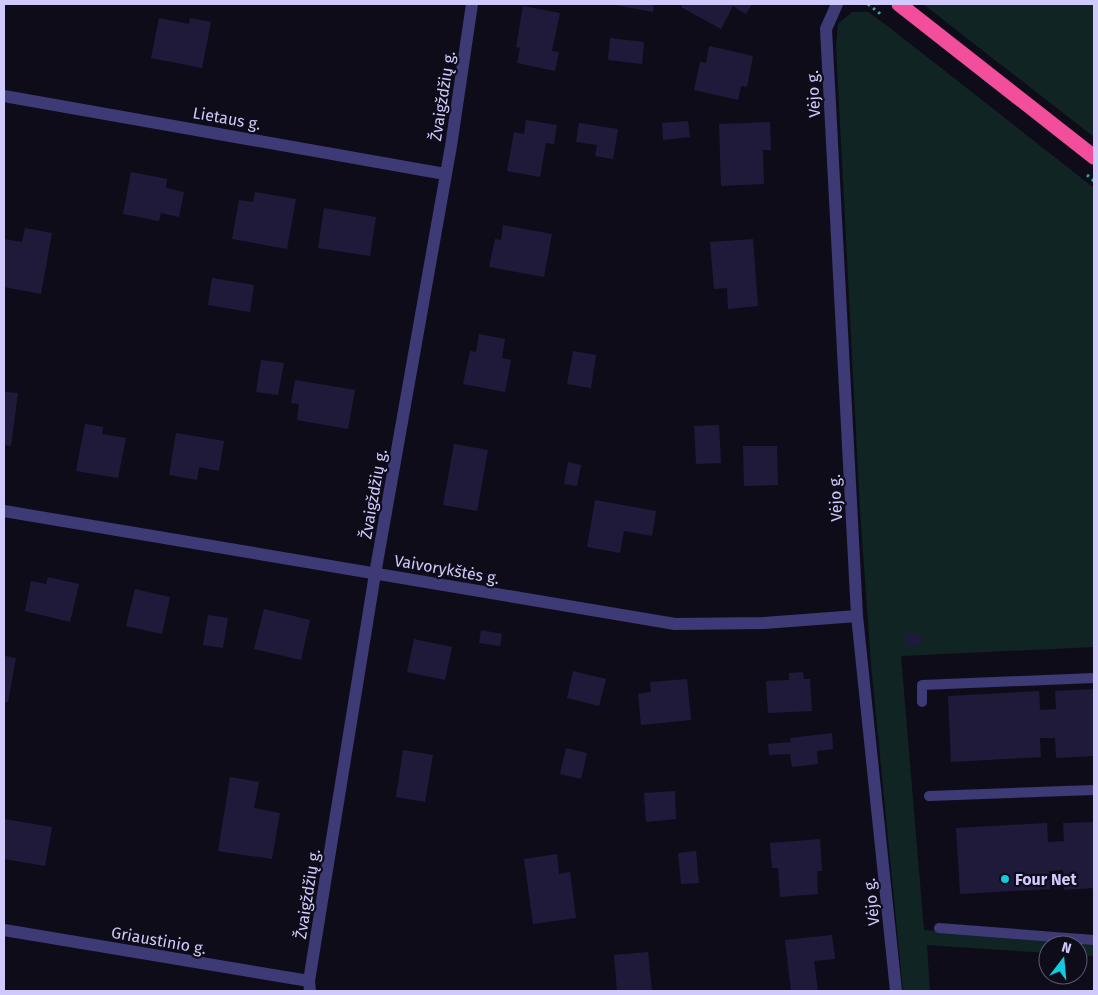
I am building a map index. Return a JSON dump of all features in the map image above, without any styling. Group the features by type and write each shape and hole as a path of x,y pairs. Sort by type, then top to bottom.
{"highway":[{"path":"899,4 1094,157"}],"street":[{"name":"Žvaigždžių g.","path":"309,986 375,574 446,174 472,4"},
{"name":"Vėjo g.","path":"837,4 826,29 857,616 896,991"},
{"name":"Lietaus g.","path":"4,96 446,174"},
{"name":"Vaivorykštės g.","path":"4,511 674,624 764,623 857,616"},
{"name":"Griaustinio g.","path":"4,930 309,986"}],"lane":[{"path":"922,702 922,685 1094,678"},
{"path":"929,796 1094,790"},
{"path":"939,928 1094,940"}],"green space":[{"path":"923,4 1094,4 1094,137"},
{"path":"852,12 868,12 1094,188 1094,647 901,656 924,930 1038,939 1038,952 927,945 930,991 903,991 871,664 860,510 836,46 838,24"},
{"path":"1088,943 1094,943 1094,956 1088,956"}],"building":[{"path":"610,4 654,4 653,12"},
{"path":"683,4 752,4 746,14 733,6 721,29 681,7"},
{"path":"523,6 560,13 552,51 559,52 555,71 517,63 520,48 516,47"},
{"path":"159,18 189,24 190,18 211,22 202,68 151,58"},
{"path":"610,38 644,42 642,64 608,60"},
{"path":"709,46 753,56 747,87 741,86 738,100 694,90 700,62 706,63"},
{"path":"526,120 557,125 554,144 546,143 540,177 507,171 514,132 524,134"},
{"path":"688,121 690,137 663,140 662,123"},
{"path":"770,122 771,150 763,150 764,184 721,186 719,124"},
{"path":"579,123 618,129 613,159 595,156 597,145 576,142"},
{"path":"131,172 167,179 166,188 184,192 179,217 161,213 159,221 123,214"},
{"path":"255,192 296,199 287,249 232,239 239,200 253,202"},
{"path":"324,208 376,217 370,256 318,248"},
{"path":"503,225 552,234 544,277 489,267 495,239 501,240"},
{"path":"25,228 52,233 41,294 4,287 4,239 22,242"},
{"path":"753,239 758,306 728,309 727,288 714,289 710,242"},
{"path":"212,278 254,285 250,312 208,305"},
{"path":"479,334 505,339 502,358 511,360 505,392 463,384 470,351 476,352"},
{"path":"573,351 596,355 591,388 567,384"},
{"path":"261,360 284,363 278,395 256,392"},
{"path":"295,380 355,390 348,429 297,420 299,404 291,403"},
{"path":"4,392 18,393 11,446 4,445"},
{"path":"85,424 103,427 102,434 126,438 118,478 76,471"},
{"path":"719,425 721,463 696,464 694,426"},
{"path":"176,433 224,441 219,471 199,467 197,480 169,475"},
{"path":"454,444 488,450 477,511 443,505"},
{"path":"743,446 777,446 778,485 744,486"},
{"path":"568,462 581,465 577,486 564,484"},
{"path":"595,500 656,511 652,536 624,531 620,553 587,547"},
{"path":"48,577 79,584 70,622 25,611 31,581 46,584"},
{"path":"135,589 170,597 162,634 126,626"},
{"path":"264,609 310,620 301,660 254,649"},
{"path":"208,615 228,618 223,648 203,645"},
{"path":"481,630 502,634 500,646 479,643"},
{"path":"921,633 922,645 905,646 905,634"},
{"path":"414,639 452,647 445,680 407,672"},
{"path":"4,656 16,658 8,702 4,702"},
{"path":"573,671 606,679 599,706 567,698"},
{"path":"803,672 804,679 810,679 812,711 768,713 766,681 789,680 789,673"},
{"path":"687,679 691,720 641,725 638,694 651,692 650,682"},
{"path":"1094,689 1094,756 1056,758 1055,738 1040,738 1041,757 951,762 948,696 1039,691 1040,710 1056,709 1055,691"},
{"path":"832,733 833,749 817,751 818,764 792,767 790,754 769,755 768,744 791,742 790,738"},
{"path":"566,748 587,753 581,779 560,774"},
{"path":"403,750 433,755 425,802 396,797"},
{"path":"230,777 259,782 254,808 280,813 272,859 218,851"},
{"path":"675,791 676,819 646,822 644,793"},
{"path":"4,819 52,827 45,866 4,859"},
{"path":"1094,822 1094,888 1064,890 1063,870 1049,871 1050,889 960,894 956,828 1047,823 1048,842 1064,841 1063,823"},
{"path":"820,839 822,871 817,871 818,894 780,897 778,868 772,868 770,843"},
{"path":"696,851 699,883 681,884 678,853"},
{"path":"557,854 559,874 570,872 576,918 533,924 524,859"},
{"path":"832,935 835,959 814,961 818,991 791,991 785,940"},
{"path":"648,952 652,991 617,991 614,955"}],"place":[{"name":"Four Net","path":"1005,879"}]}
